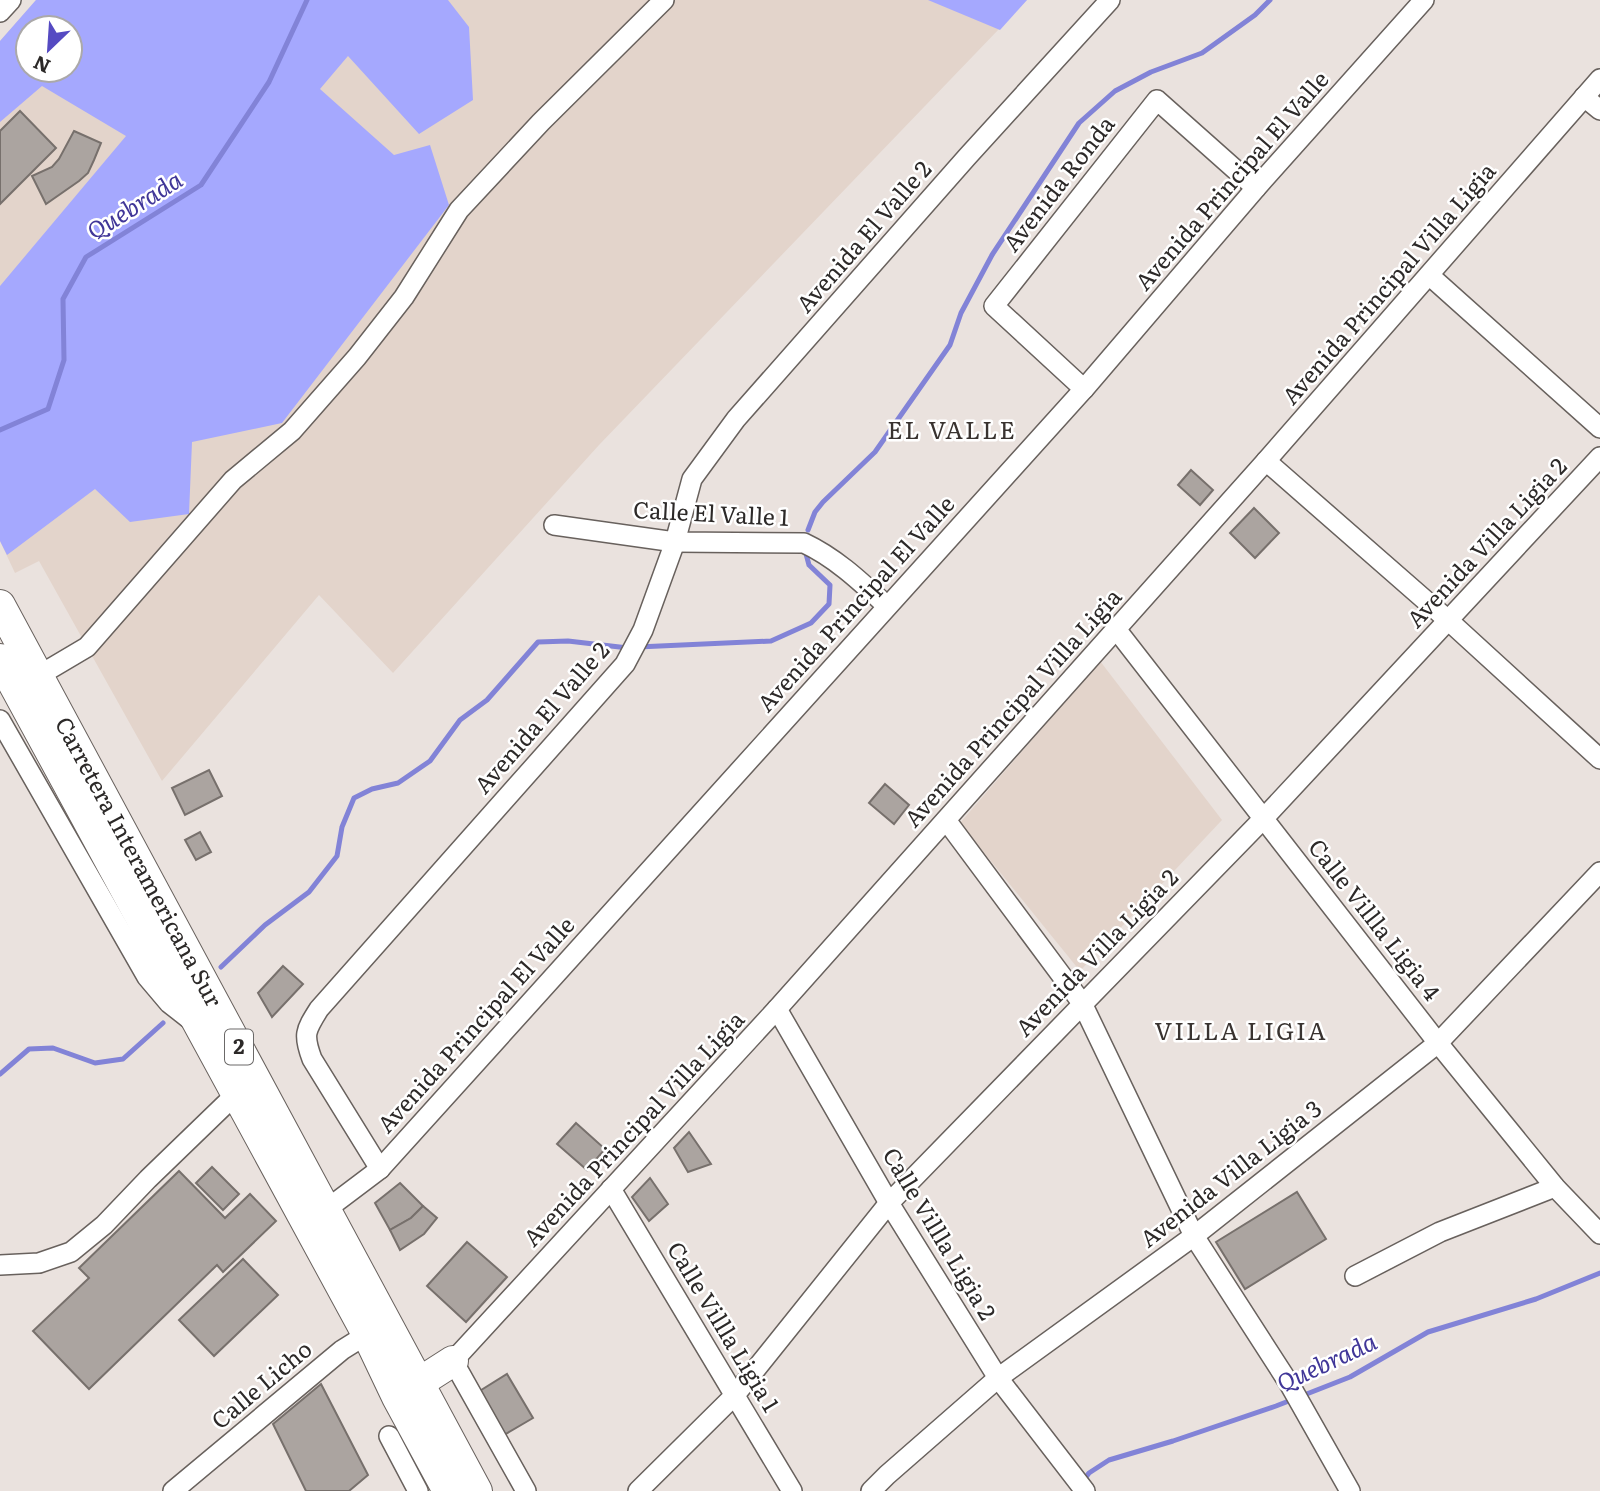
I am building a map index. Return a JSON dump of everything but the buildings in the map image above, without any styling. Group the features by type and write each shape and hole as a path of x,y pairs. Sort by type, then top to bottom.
{"highway":[{"name":"Carretera Interamericana Sur","path":"0,605 316,1216 377,1328 407,1389 448,1491"},
{"name":"Carretera Interamericana Sur","path":"0,659 236,1094 316,1216"},
{"path":"407,1389 453,1361"},
{"name":"Carretera Interamericana Sur","path":"407,1389 477,1491"}],"street":[{"path":"0,12 11,0"},
{"path":"38,676 87,647 233,480 292,431 404,297 459,210 541,122 664,0"},
{"name":"Avenida El Valle 2","path":"380,1169 312,1059 304,1039 307,1027 319,1009 627,659 639,637 676,542 692,479 736,419 967,157 1110,0"},
{"name":"Avenida Principal El Valle","path":"316,1216 380,1169 1084,389 1256,188 1424,0"},
{"name":"Avenida Principal Villa Ligia","path":"453,1361 778,1009 1266,461 1600,79"},
{"path":"1584,97 1600,110"},
{"name":"Avenida Ronda","path":"1084,389 994,306 1157,100 1256,188"},
{"path":"1429,275 1600,428"},
{"name":"Avenida Villa Ligia 2","path":"638,1491 735,1395 889,1203 1264,818 1600,457"},
{"path":"1266,461 1449,621 1600,759"},
{"name":"Calle El Valle 1","path":"554,525 676,542 803,543 849,571 887,606"},
{"name":"Calle Villla Ligia 4","path":"1116,629 1438,1043 1555,1187 1600,1234"},
{"path":"2,730 147,976 169,1003 198,1027"},
{"path":"946,820 1082,1003 1194,1236 1292,1388 1350,1491"},
{"name":"Avenida Villa Ligia 3","path":"872,1491 998,1378 1194,1236 1438,1043 1600,872"},
{"name":"Calle Villla Ligia 2","path":"778,1009 889,1203 998,1378 1085,1491"},
{"path":"0,1265 39,1263 71,1252 104,1226 236,1094"},
{"path":"1356,1276 1440,1232 1555,1187"},
{"name":"Calle Villla Ligia 1","path":"611,1189 792,1491"},
{"name":"Calle Licho","path":"173,1491 342,1350 377,1328"},
{"path":"453,1361 526,1491"},
{"path":"390,1436 418,1491"}],"shaded area":[{"path":"36,0 1027,0 599,445 393,673 319,595 162,781 39,561 15,573 0,541 0,41 14,25 14,84 84,84 84,14 24,14"},
{"path":"36,0 448,0 469,27 473,100 419,134 348,56 320,89 394,155 430,145 449,205 282,423 192,442 189,514 130,522 95,489 7,555 0,541 0,286 126,136 42,86 0,122 0,41 14,25 14,84 84,84 84,14 24,14"},
{"path":"928,0 1027,0 1000,30"},
{"path":"1100,661 1222,820 1080,971 960,823"}],"waterway":[{"name":"Quebrada","path":"0,430 48,409 64,360 63,299 86,257 201,185 269,82 307,0"},
{"path":"808,530 815,512 823,502 875,452 950,345 961,313 992,255 1079,123 1115,91 1151,72 1202,53 1255,15 1270,0"},
{"path":"638,647 771,641 811,623 829,604 830,585 809,565 805,550"},
{"path":"221,967 265,925 309,892 337,856 342,827 354,798 372,789 398,783 430,761 460,720 487,700 538,642 568,641 628,648"},
{"path":"0,1074 29,1049 53,1048 95,1063 123,1059 163,1023"},
{"name":"Quebrada","path":"1083,1481 1089,1473 1109,1460 1276,1406 1350,1377 1428,1332 1536,1299 1600,1273"}],"district":[{"name":"EL VALLE","path":"952,431"},
{"name":"VILLA LIGIA","path":"1241,1032"}]}
